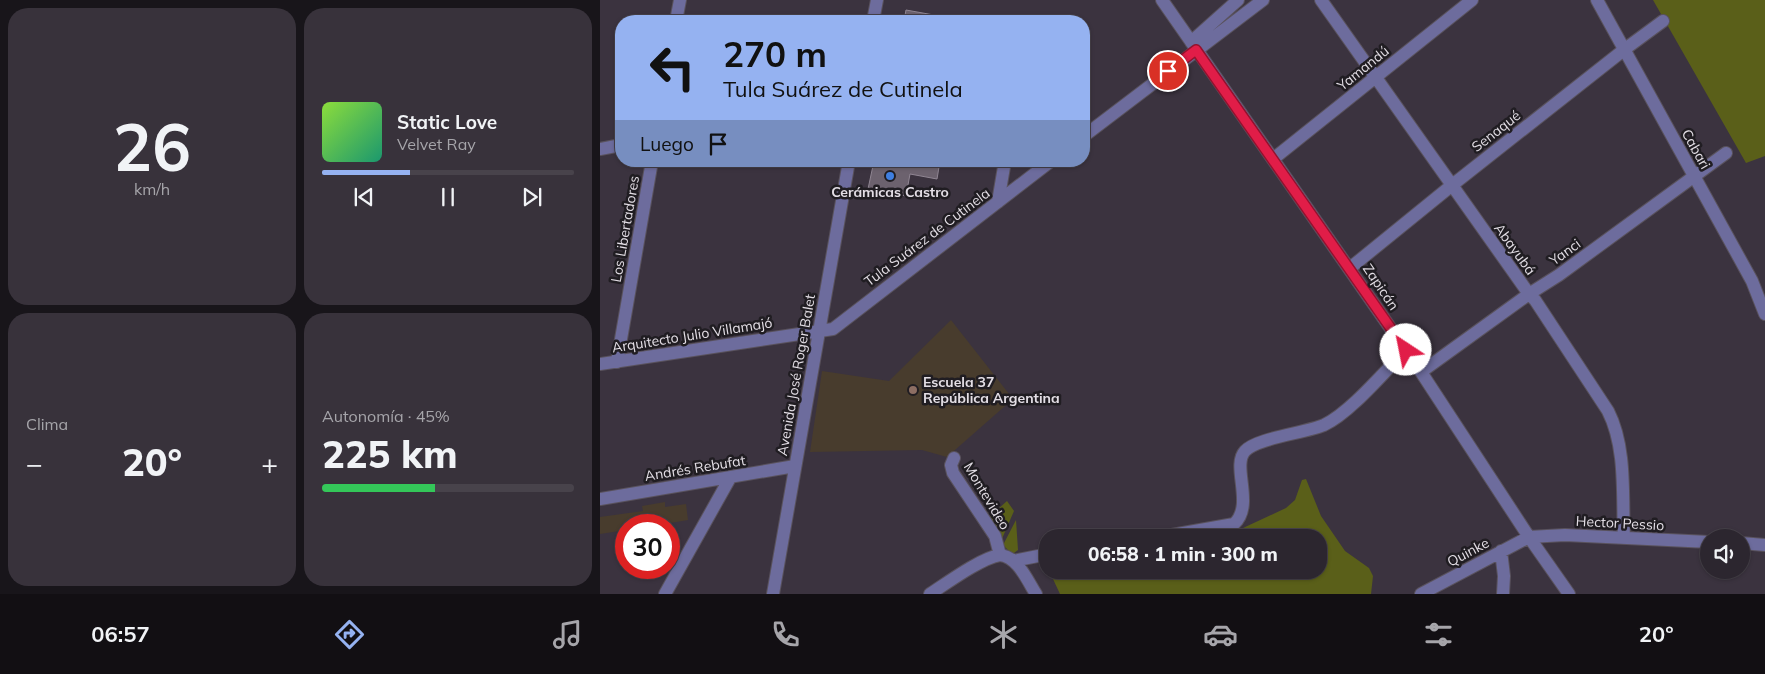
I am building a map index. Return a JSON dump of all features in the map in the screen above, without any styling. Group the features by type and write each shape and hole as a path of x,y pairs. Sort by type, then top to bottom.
{"street":[{"path":"677,15 680,0"},
{"path":"874,15 877,0"},
{"name":"Zapicán","path":"1162,0 1350,268 1569,594"},
{"path":"1194,46 1238,0"},
{"path":"1090,131 1246,5 1263,0"},
{"name":"Abayubá","path":"1321,0 1451,186 1540,308 1601,399 1614,422 1620,456 1624,538"},
{"name":"Yamandú","path":"1273,159 1472,0"},
{"name":"Cabari","path":"1597,0 1752,282 1765,314"},
{"name":"Senaqué","path":"1350,268 1451,186 1663,21"},
{"path":"600,149 615,146"},
{"name":"Yanci","path":"1421,372 1529,294 1559,275 1726,153"},
{"name":"Los Libertadores","path":"617,362 651,167"},
{"name":"Avenida José Roger Balet","path":"773,594 848,167"},
{"path":"998,202 1004,167"},
{"name":"Tula Suárez de Cutinela","path":"819,330 833,329 1043,167"},
{"name":"Arquitecto Julio Villamajó","path":"600,364 819,330"},
{"path":"1210,529 1228,526 1238,520 1242,510 1241,460 1245,451 1257,444 1311,429 1337,417 1406,350"},
{"name":"Montevideo","path":"954,458 951,465 954,473 995,536 1000,555"},
{"name":"Andrés Rebufat","path":"600,499 795,466"},
{"path":"664,594 730,478"},
{"name":"Hector Pessio","path":"1529,537 1565,535 1700,542"},
{"name":"Quinke","path":"1421,594 1529,537"},
{"path":"1750,543 1765,544"},
{"path":"1500,552 1504,576 1503,594"},
{"path":"930,594 991,557 1000,555 1008,557 1013,561 1036,594"},
{"path":"1013,561 1039,556"}],"shaded area":[{"name":"Escuela 37 República Argentina","path":"951,320 1013,399 947,457 922,450 810,452 822,371 889,381"},
{"path":"665,502 665,507 686,504 688,520 680,521 680,514 622,514 643,511 642,506"},
{"path":"615,515 615,532 600,534 600,517"}],"green space":[{"path":"1653,0 1765,0 1765,156 1746,163"},
{"path":"1306,479 1321,516 1345,551 1369,568 1373,576 1371,594 1060,594 1053,579 1327,579 1327,529 1239,529 1286,508 1295,500 1302,480"},
{"path":"1007,501 1014,511 1001,541 987,519"},
{"path":"1016,520 1018,550 1014,553 1010,552 1003,545"}],"building":[{"path":"906,10 934,15 905,15"},
{"name":"Cerámicas Castro","path":"873,167 939,167 937,179 910,174 906,196 868,189"}],"place":[{"name":"Cerámicas Castro","path":"890,176"},
{"name":"Escuela 37 República Argentina","path":"913,390"}],"route":[{"path":"1168,71 1196,50 1406,350"}]}
